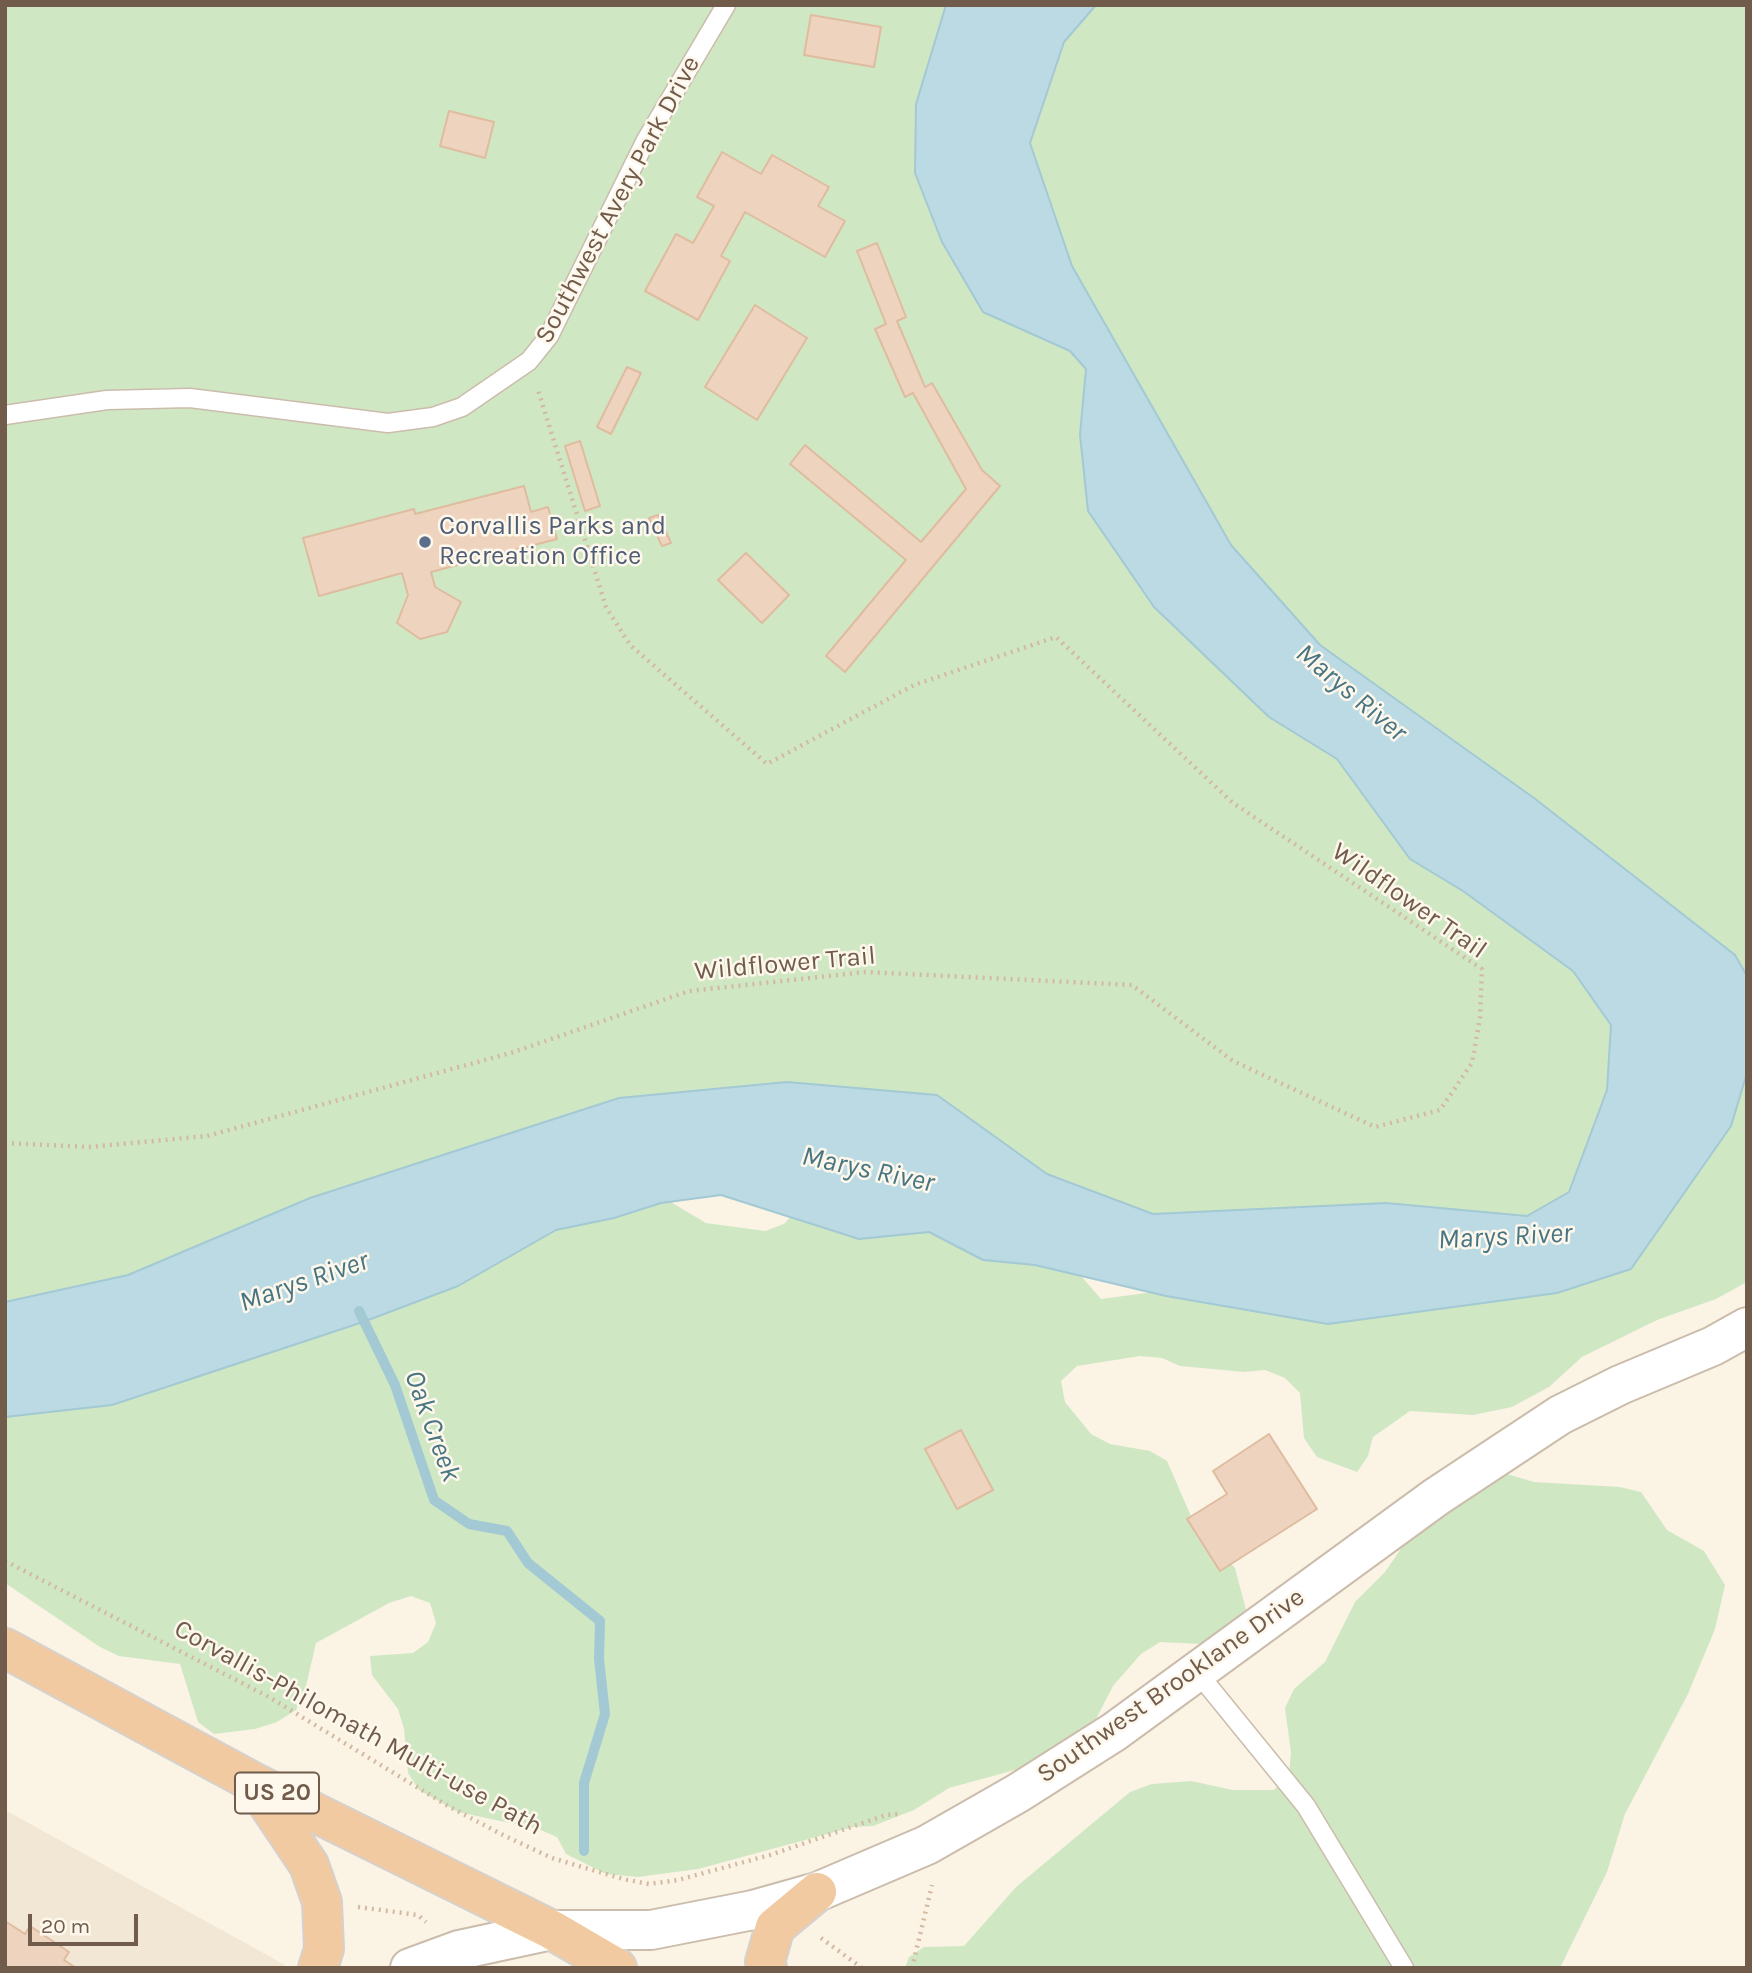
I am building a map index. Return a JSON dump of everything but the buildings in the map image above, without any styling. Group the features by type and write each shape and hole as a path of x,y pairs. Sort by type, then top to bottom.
{"highway":[{"name":"US 20","path":"5,1648 253,1782 552,1930 617,1968"},
{"path":"253,1782 309,1865 322,1902 324,1949 318,1968"},
{"path":"767,1968 765,1962 775,1927 817,1892"}],"street":[{"name":"Southwest Brooklane Drive","path":"410,1968 459,1950 552,1930 650,1930 753,1910 817,1892 927,1845 1018,1793 1114,1732 1436,1497 1560,1415 1620,1385 1713,1346 1747,1327"}],"lane":[{"name":"Southwest Avery Park Drive","path":"5,415 107,400 190,398 388,423 433,417 462,407 529,361 549,337 646,140 726,5"},
{"path":"1197,1672 1306,1806 1404,1968"}],"path":[{"name":"Wildflower Trail","path":"5,1143 89,1147 207,1136 514,1052 689,990 865,972 1132,985 1233,1061 1374,1127 1440,1110 1472,1063 1480,1018 1482,969 1233,803 1056,637 914,685 767,764 630,645 606,607 529,361"},
{"name":"Corvallis-Philomath Multi-use Path","path":"5,1561 269,1697 448,1806 552,1858 649,1884 678,1880 770,1855 886,1815 907,1813 919,1822 934,1865 933,1884 912,1968"},
{"path":"322,1902 418,1915 459,1950"}],"shaded area":[{"path":"5,1810 285,1965 282,1968 5,1968"}],"green space":[{"path":"5,5 946,5 916,104 982,312 1070,351 1086,369 1086,384 1269,717 1337,759 1410,859 1463,891 1573,971 1611,1025 1607,1090 1569,1193 1527,1216 1312,1206 1153,1214 1098,1193 772,1111 721,1088 619,1098 432,1159 190,1267 5,1323"},
{"path":"1096,5 1747,5 1747,976 1735,955 1534,798 1320,645 1231,545 1072,266 1030,143 1064,42"},
{"path":"1747,1073 1747,1282 1716,1299 1657,1320 1582,1357 1549,1387 1512,1407 1473,1415 1410,1411 1373,1437 1368,1456 1357,1472 1317,1457 1304,1438 1300,1393 1285,1378 1265,1370 1244,1372 1180,1366 1162,1358 1140,1356 1077,1366 1061,1381 1065,1402 1091,1434 1110,1444 1150,1451 1167,1461 1194,1523 1235,1568 1246,1610 1221,1645 1160,1642 1141,1654 1113,1686 1083,1744 1066,1756 949,1788 914,1810 873,1826 853,1827 698,1869 638,1877 606,1874 566,1854 557,1837 538,1829 458,1812 419,1790 408,1773 404,1729 398,1709 372,1675 370,1656 413,1653 428,1642 436,1623 430,1603 411,1596 389,1603 316,1643 306,1686 296,1710 277,1722 255,1729 214,1734 198,1722 180,1664 119,1656 100,1647 5,1583 5,1400 498,1221 669,1201 706,1223 765,1231 784,1224 810,1195 909,1198 1061,1253 1101,1299 1477,1249 1731,1126"},
{"path":"1497,1471 1534,1482 1620,1487 1641,1492 1667,1530 1704,1551 1725,1585 1715,1629 1688,1694 1625,1814 1607,1872 1560,1968 905,1968 909,1957 924,1947 964,1946 1016,1887 1130,1792 1152,1784 1191,1781 1233,1790 1274,1790 1289,1774 1291,1753 1285,1708 1294,1689 1325,1662 1355,1602 1385,1572 1409,1537"}],"water":[{"name":"Marys River","path":"946,5 1096,5 1064,42 1030,143 1072,266 1231,545 1320,645 1534,798 1735,955 1747,976 1747,1073 1731,1126 1631,1269 1557,1293 1328,1324 1166,1296 1035,1265 983,1260 929,1232 859,1239 721,1195 661,1203 614,1218 556,1230 458,1286 363,1322 112,1405 5,1417 5,1302 128,1275 310,1198 619,1098 787,1082 937,1095 1047,1174 1153,1214 1386,1203 1527,1216 1569,1192 1607,1090 1611,1025 1573,971 1463,891 1410,859 1337,759 1269,717 1154,607 1088,511 1080,435 1086,369 1070,351 983,312 942,242 915,173 916,104"}],"waterway":[{"name":"Oak Creek","path":"359,1311 395,1385 434,1500 469,1524 507,1531 528,1563 600,1621 599,1659 605,1714 584,1783 584,1851"}],"place":[{"name":"Corvallis Parks and Recreation Office","path":"425,542"}]}
